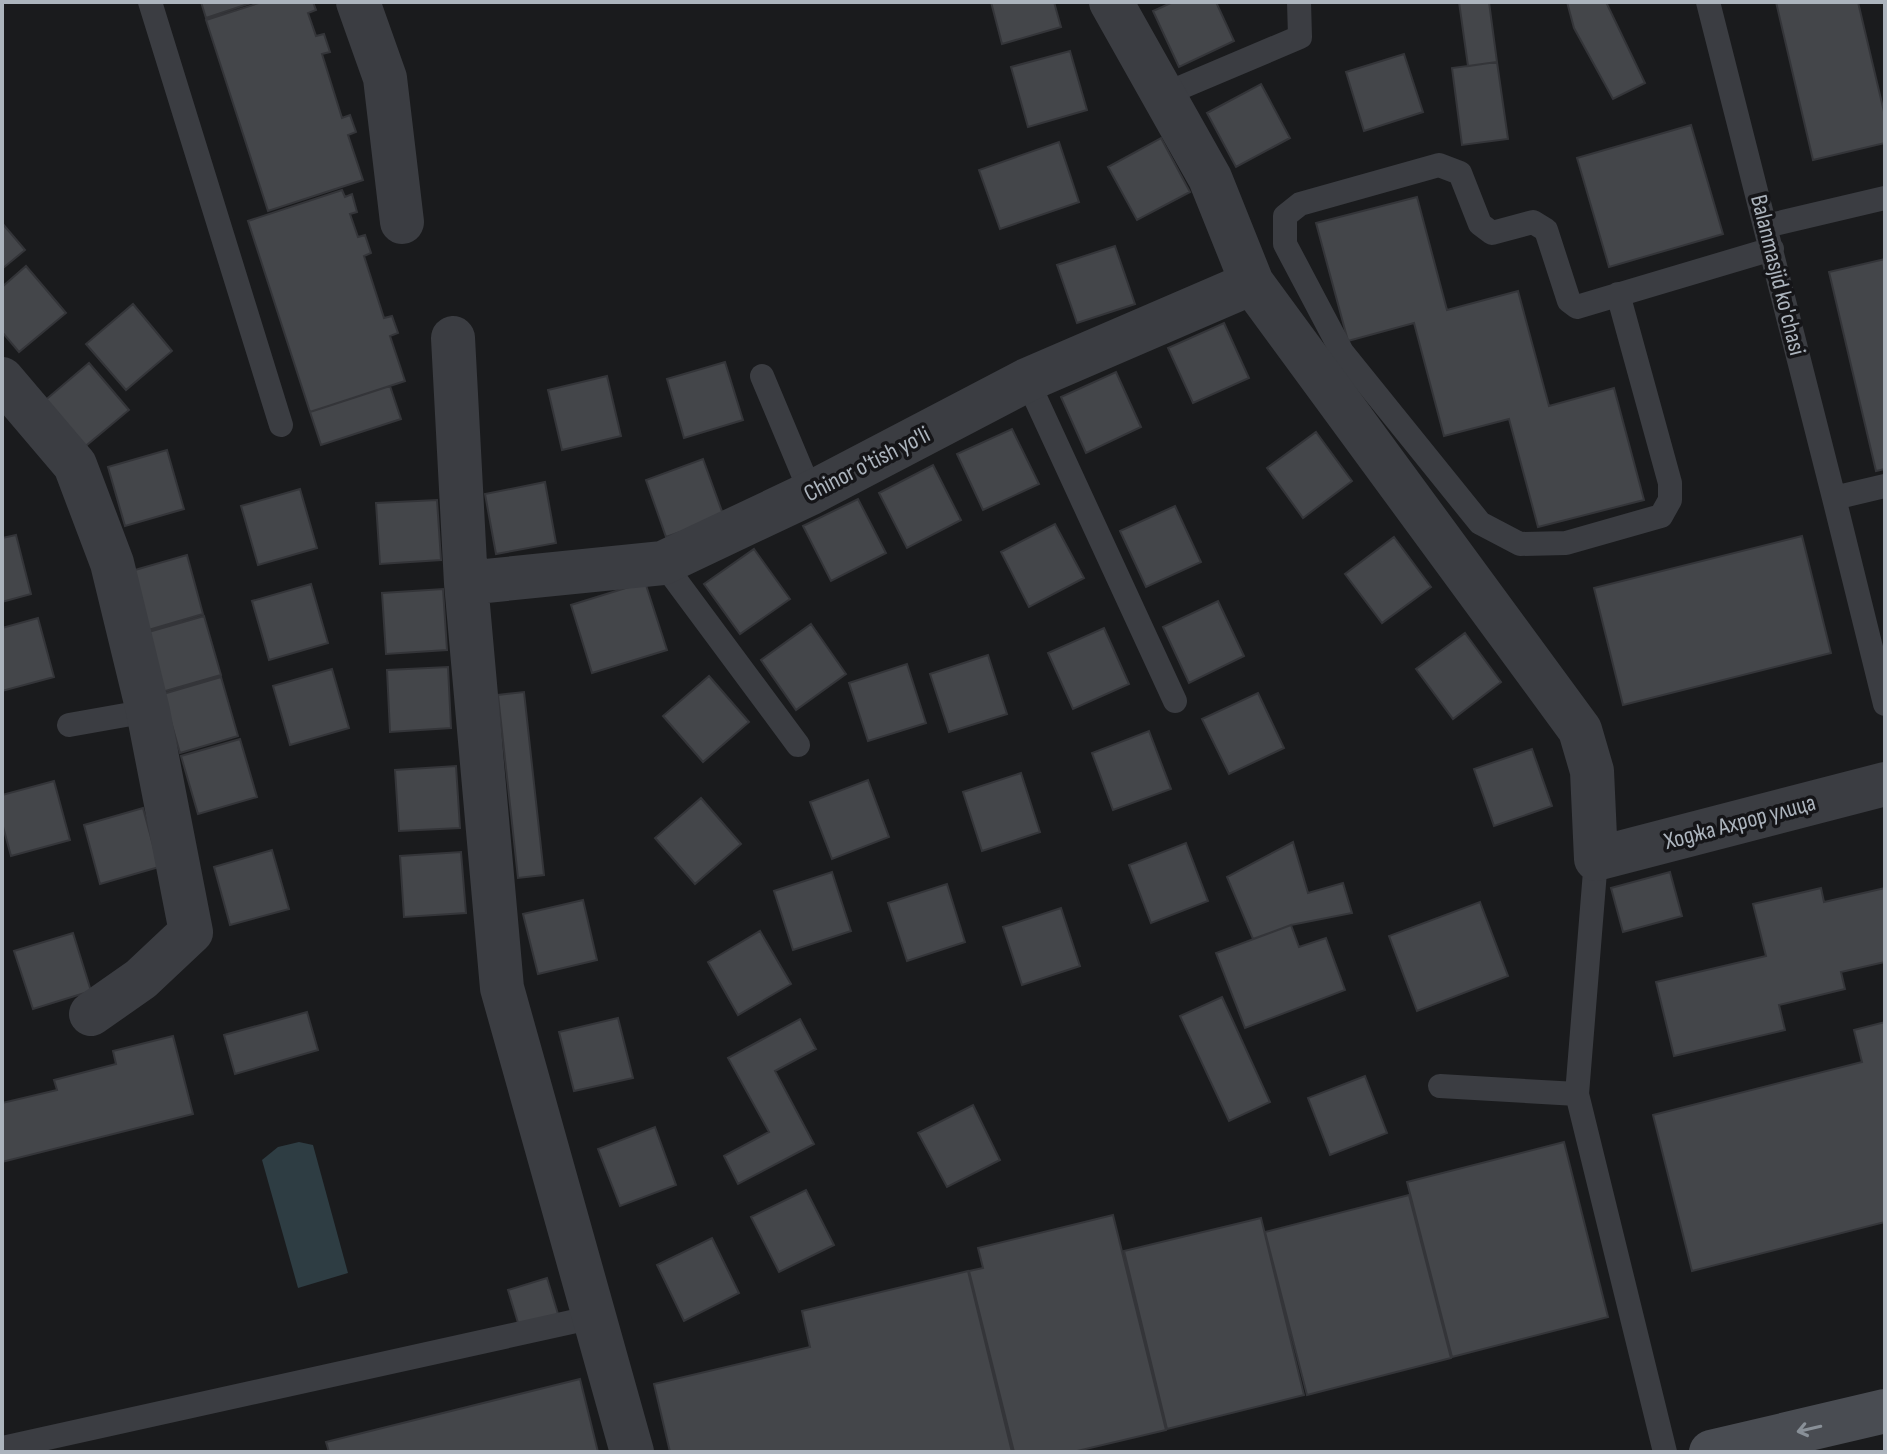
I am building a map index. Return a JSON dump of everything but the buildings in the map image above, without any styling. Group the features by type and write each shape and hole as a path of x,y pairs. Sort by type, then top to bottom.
{"street":[{"path":"358,2 385,78 402,222"},
{"path":"1111,2 1210,178 1252,283 1580,730 1592,771 1596,859"},
{"name":"Chinor o'tish yo'li","path":"466,583 663,563 811,493 1027,380 1252,283"},
{"path":"453,338 466,583 502,988 632,1452"},
{"path":"2,379 75,465 112,563 148,711 191,932 141,979 91,1014"},
{"name":"Ходжа Ахрор улица","path":"1596,859 1885,784"},
{"path":"1711,1452 1885,1411"}],"lane":[{"path":"150,2 281,425"},
{"path":"1163,95 1300,37 1299,2"},
{"name":"Balanmasjid ko'chasi","path":"1708,2 1885,704"},
{"path":"1618,294 1670,483 1670,500 1661,516 1566,543 1520,544 1480,523 1342,352 1285,244 1285,216 1300,204 1439,165 1460,173 1480,224 1492,233 1533,222 1546,230 1569,301 1577,307 1885,198"},
{"path":"762,376 811,493"},
{"path":"1027,380 1175,701"},
{"path":"1834,498 1885,486"},
{"path":"663,563 798,745"},
{"path":"69,725 148,711"},
{"path":"1596,859 1577,1094 1665,1452"},
{"path":"1440,1086 1577,1094"},
{"path":"2,1448 594,1317"}],"shaded area":[{"path":"299,1142 313,1145 348,1273 298,1288 262,1160 278,1147"}]}
